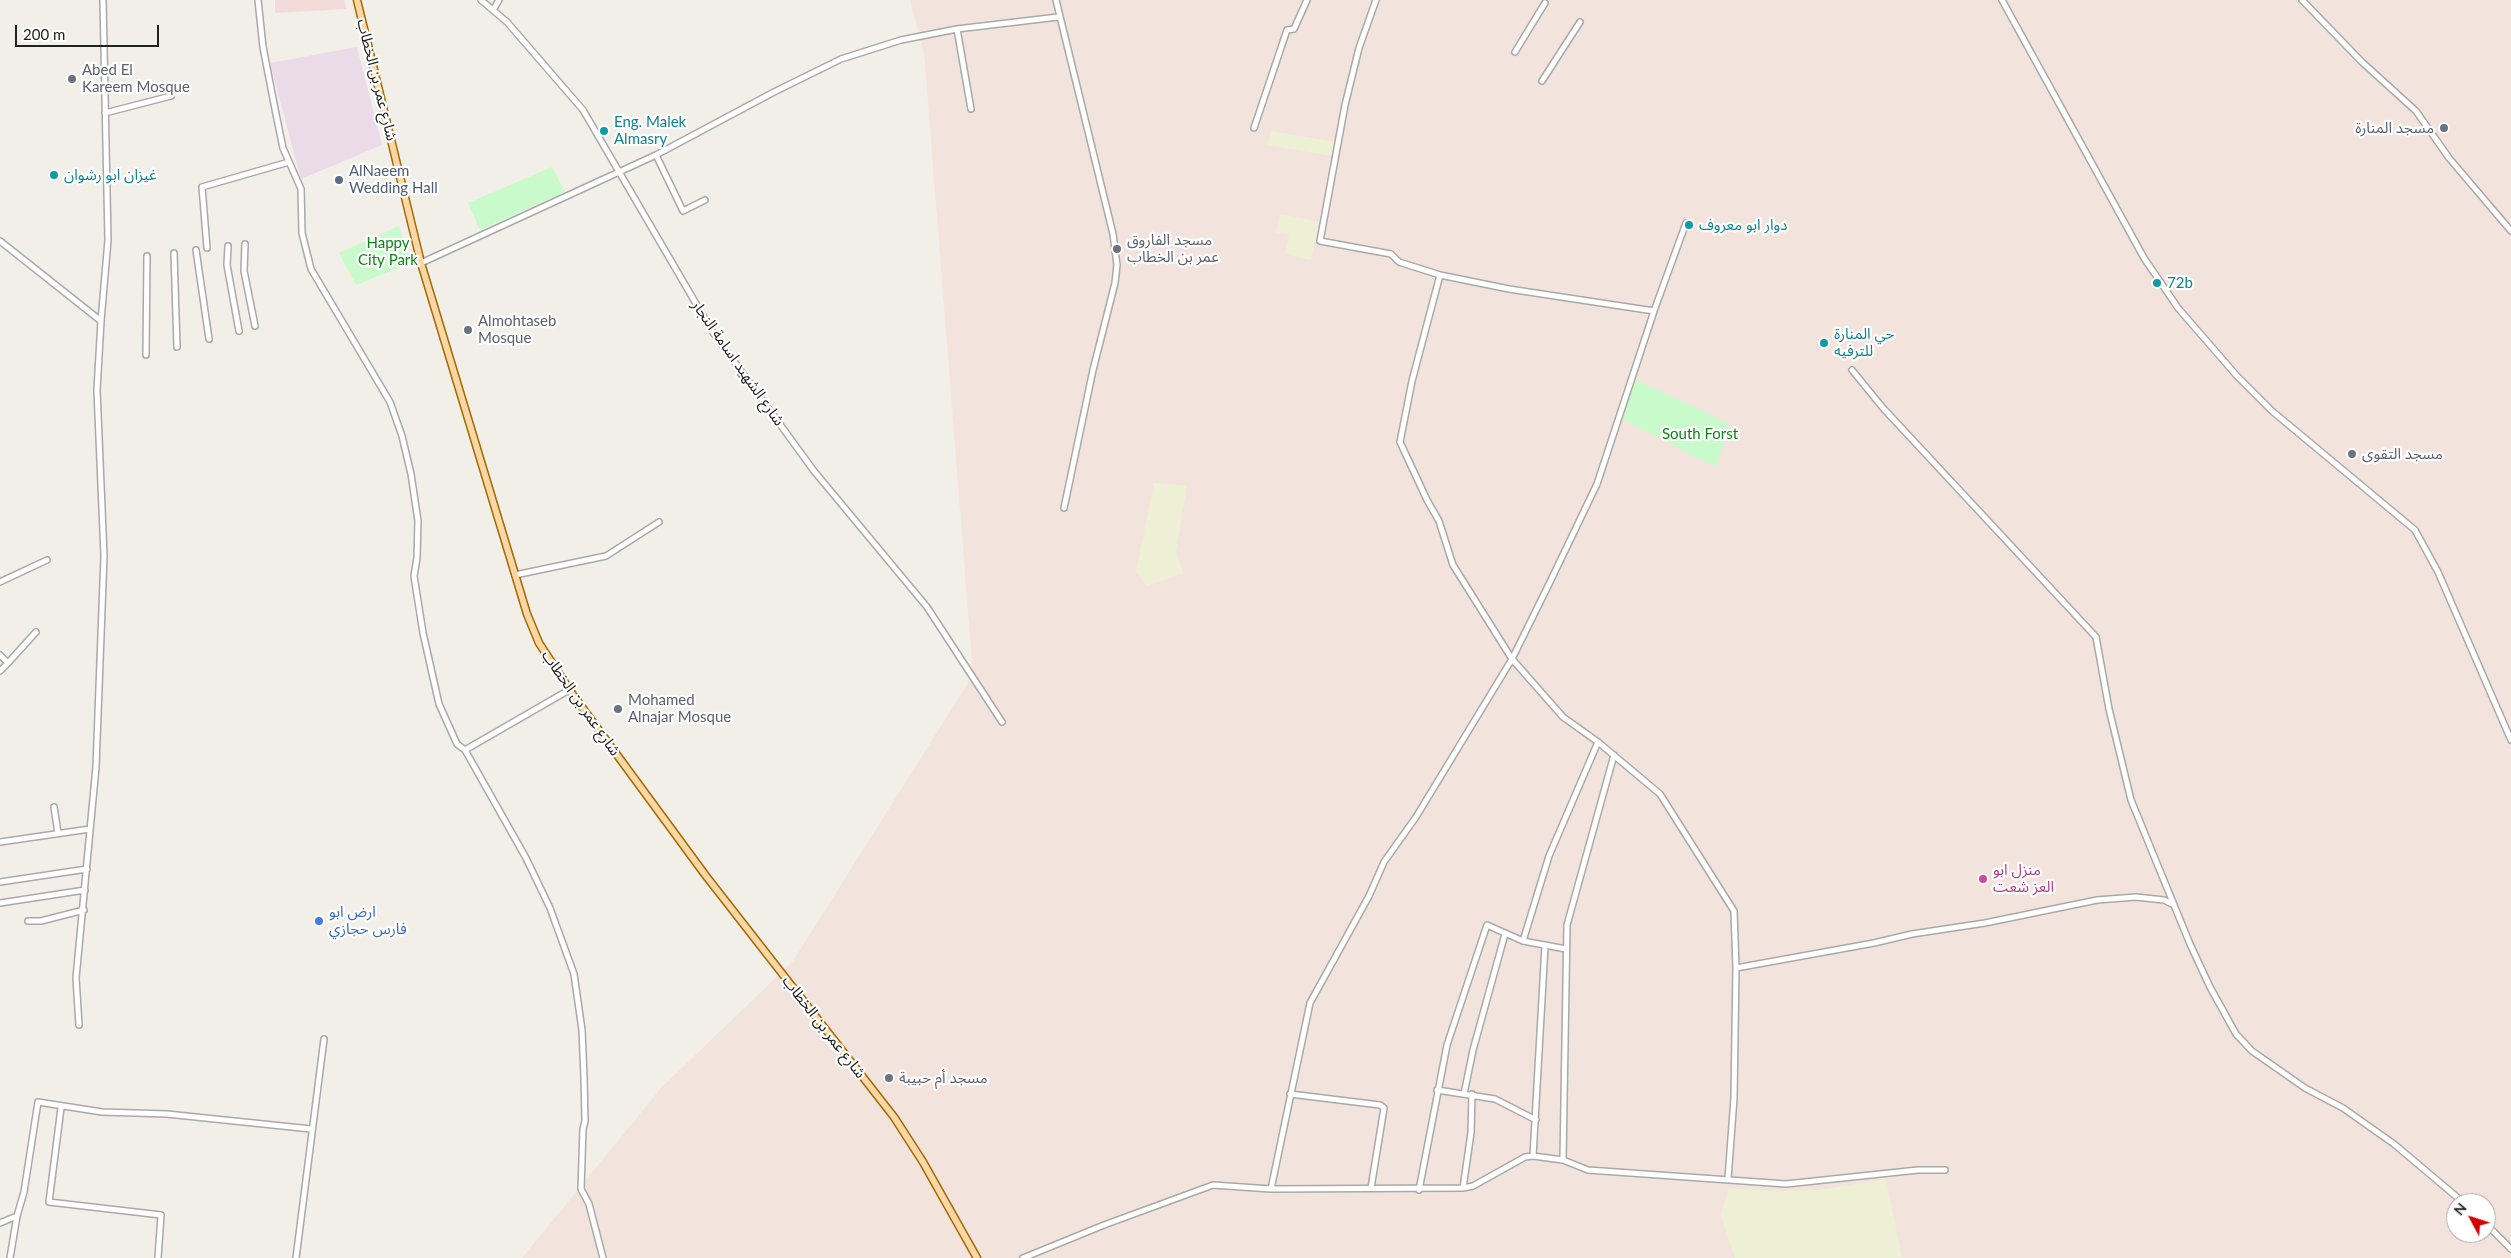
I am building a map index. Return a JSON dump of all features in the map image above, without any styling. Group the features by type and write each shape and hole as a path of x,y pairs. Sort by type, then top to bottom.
{"main road":[{"name":"شارع عمر بن الخطاب","path":"357,0 421,263 527,614 539,643 569,690 706,876 894,1117 923,1162 977,1258"}],"street":[{"path":"78,1025 76,978 84,910 96,767 104,556 97,390 100,321 108,240 103,0"},
{"path":"258,0 263,47 276,114 284,148 301,189 302,233 312,269 390,402 402,436 412,474 418,521 417,558 414,576 422,633 439,704 457,744 464,750 526,858 550,908 574,974 582,1030 585,1103 581,1189 588,1204 603,1258"},
{"name":"شارع الشهيد اسامة النجار","path":"481,0 507,22 583,110 712,331 814,471 927,607 1002,722"},
{"path":"493,10 499,0"},
{"path":"1056,0 1058,16 1095,156 1113,234 1117,265 1115,283 1087,396 1064,508"},
{"path":"1254,128 1287,30 1294,29 1307,0"},
{"path":"1376,0 1359,48 1345,105 1320,240 1391,254 1399,262 1440,275 1538,295 1654,311"},
{"path":"2002,0 2144,258 2178,308 2237,376 2272,411 2415,530 2438,572 2511,740"},
{"path":"2302,0 2362,62 2416,111 2449,158 2511,231"},
{"path":"1514,52 1545,3"},
{"path":"421,263 656,156 774,92 841,59 901,40 958,29 1058,16"},
{"path":"1542,81 1580,22"},
{"path":"958,29 971,109"},
{"path":"105,113 171,96"},
{"path":"656,156 683,211 705,200"},
{"path":"207,248 202,187 289,162"},
{"path":"1271,1189 1310,1003 1369,896 1384,862 1416,817 1512,659 1597,484 1654,311 1686,223"},
{"path":"0,241 100,321"},
{"path":"245,244 244,271 254,326"},
{"path":"228,246 227,264 239,331"},
{"path":"196,250 209,339"},
{"path":"174,253 177,347"},
{"path":"146,356 147,256"},
{"path":"1440,275 1412,381 1400,442 1439,521 1453,566 1512,659 1563,717 1598,742 1660,794 1734,911 1736,968 1734,1113 1728,1179"},
{"path":"1852,370 1884,408 2096,637 2109,709 2131,800 2210,987 2236,1034 2252,1051 2305,1088 2366,1124 2452,1193"},
{"path":"515,575 606,556 659,522"},
{"path":"0,582 47,560"},
{"path":"0,671 36,632"},
{"path":"0,655 8,663"},
{"path":"464,750 569,690"},
{"path":"1523,941 1549,856 1598,742"},
{"path":"1563,1160 1567,925 1614,755"},
{"path":"54,807 58,832"},
{"path":"0,842 58,832 90,829"},
{"path":"0,882 87,869"},
{"path":"0,903 85,890"},
{"path":"1736,968 1874,943 1912,934 1985,923 2097,900 2136,897 2164,900 2174,905"},
{"path":"28,921 41,921 84,910"},
{"path":"1419,1190 1437,1090 1456,1015 1487,925 1523,941 1566,949"},
{"path":"1464,1094 1473,1050 1505,934"},
{"path":"1533,1156 1545,946"},
{"path":"296,1258 312,1129 322,1069 324,1039"},
{"path":"1437,1090 1472,1094 1494,1099 1536,1120"},
{"path":"1290,1094 1380,1105 1384,1108 1371,1188"},
{"path":"1463,1188 1470,1133 1472,1094"},
{"path":"10,1258 16,1216 24,1192 38,1102 61,1108 102,1112 167,1114 312,1129"},
{"path":"61,1108 49,1202 161,1215 158,1258"},
{"path":"1023,1258 1104,1225 1213,1185 1271,1189 1371,1188 1419,1190 1463,1188 1473,1186 1525,1157 1533,1156 1563,1160 1588,1170 1786,1184 1918,1170 1944,1170"},
{"path":"0,1223 16,1216"},
{"path":"2496,1234 2511,1249"}],"shaded area":[{"path":"275,0 345,0 346,9 275,13"},
{"path":"910,0 2511,0 2511,1258 522,1258 661,1088 793,961 973,675 924,52"},
{"path":"357,47 382,145 301,179 270,63"}],"green space":[{"path":"1271,131 1335,142 1333,156 1268,145"},
{"path":"552,167 565,192 480,230 468,203"},
{"path":"1280,214 1319,222 1311,260 1285,254 1289,235 1276,233"},
{"name":"Happy City Park","path":"399,226 411,263 356,285 339,253"},
{"name":"South Forst","path":"1635,379 1730,424 1716,467 1620,418"},
{"path":"1154,483 1187,486 1176,551 1183,573 1147,586 1136,572"},
{"path":"1886,1179 1902,1258 1735,1258 1721,1216 1728,1189 1819,1190"}],"place":[{"name":"Abed El Kareem Mosque","path":"72,79"},
{"name":"مسجد المنارة","path":"2444,128"},
{"name":"Eng. Malek Almasry","path":"604,131"},
{"name":"غيزان ابو رشوان","path":"54,175"},
{"name":"AlNaeem Wedding Hall","path":"339,180"},
{"name":"دوار ابو معروف","path":"1689,225"},
{"name":"مسجد الفاروق عمر بن الخطاب","path":"1117,249"},
{"name":"72b","path":"2157,283"},
{"name":"Almohtaseb Mosque","path":"468,330"},
{"name":"حي المنارة للترفيه","path":"1824,343"},
{"name":"مسجد التقوى","path":"2352,454"},
{"name":"Mohamed Alnajar Mosque","path":"618,709"},
{"name":"منزل ابو العز شعت","path":"1983,879"},
{"name":"ارض ابو فارس حجازي","path":"319,921"},
{"name":"مسجد أم حبيبة","path":"889,1078"}]}
